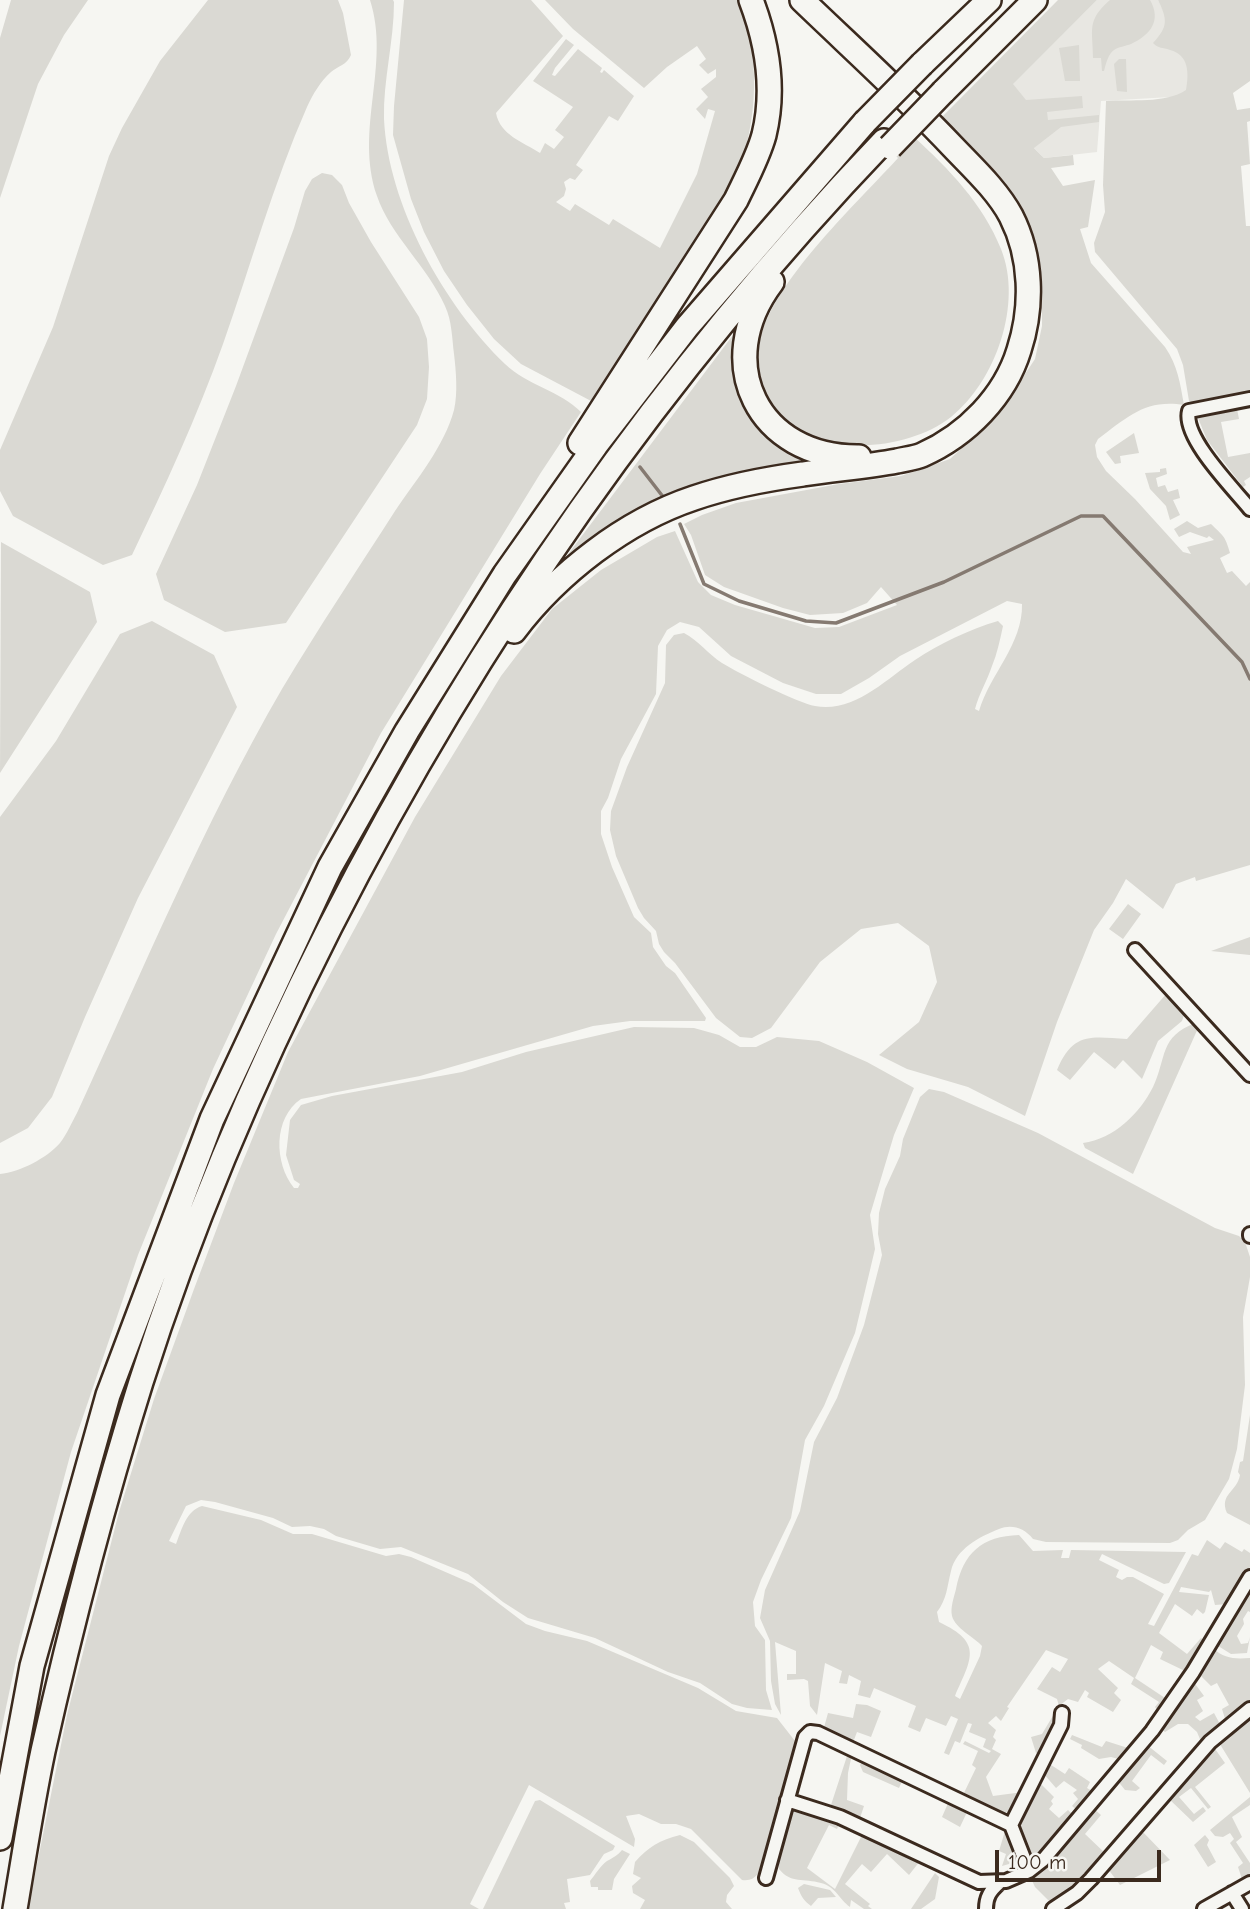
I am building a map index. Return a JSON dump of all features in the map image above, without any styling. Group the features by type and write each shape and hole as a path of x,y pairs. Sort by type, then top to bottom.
{"highway":[{"path":"407,731 410,708 495,568 555,483 736,201 764,134 768,106 765,44 751,0"},
{"path":"792,0 984,189 1012,236 1022,294 1017,331 1008,357 985,393 950,429 900,450 876,455 837,456 817,452 789,439 772,426 758,409 748,388 743,360 746,334 765,291 887,144"},
{"path":"453,705 470,694 501,648 548,592 609,542 642,522 694,498 738,486 820,471 862,468 921,456 971,426 1006,382 1024,333 1029,294 1027,267 1010,215 988,184 938,131 802,0"},
{"path":"0,1838 32,1666 108,1395 212,1119 330,867 407,731 505,574 596,445 687,327 865,122 989,0"},
{"path":"941,90 1025,0"},
{"path":"15,1909 42,1756 87,1564 142,1378 232,1137 283,1020 369,851 453,705 537,572 641,426 766,269 820,208 1035,0"}],"street":[{"path":"1250,399 1189,411 1187,419 1194,437 1250,509"},
{"path":"1135,950 1250,1075"},
{"path":"986,1909 990,1891 999,1883 1028,1871 1043,1860 1147,1737 1190,1676 1250,1577"},
{"path":"1053,1909 1091,1880 1210,1742 1250,1709"},
{"path":"1011,1825 1061,1725 1062,1713"},
{"path":"766,1878 805,1737 810,1732 818,1732 1011,1825 1028,1871"},
{"path":"787,1800 840,1817 972,1879 999,1883"},
{"path":"1204,1909 1250,1883"},
{"path":"1233,1893 1242,1909"}],"shaded area":[{"path":"11,0 88,0 64,35 38,84 0,198 0,38"},
{"path":"208,0 338,0 351,55 323,80 307,107 273,195 213,371 132,555 103,565 13,516 0,491 0,450 53,327 109,156 160,61"},
{"path":"370,0 394,2 384,119 396,185 423,252 461,313 505,364 581,412 381,733 276,934 213,1069 138,1255 71,1452 19,1646 0,1736 0,1174 41,1159 55,1149 65,1136 200,845 253,740 324,622 444,437 454,410 456,375 447,312 438,292 383,210 371,171 370,122 377,49"},
{"path":"404,0 531,0 563,36 496,113 498,121 507,132 540,153 545,143 554,149 564,137 555,130 573,107 533,81 566,39 574,45 552,75 555,76 578,49 602,68 600,72 604,70 634,96 618,121 609,116 576,165 583,170 575,180 570,178 564,182 564,196 556,202 570,211 575,204 609,225 613,219 660,248 697,174 715,111 708,109 705,119 696,109 708,97 701,89 716,77 716,69 708,74 699,65 706,59 697,46 667,67 644,88 573,29 545,0 737,0 750,42 754,88 749,134 736,177 718,211 593,402 521,364 494,339 444,271 424,232 411,199 393,135"},
{"path":"1058,0 1097,0 1013,84 1026,100 1082,96 1083,108 1047,112 1048,120 1099,115 1099,122 1061,127 1034,148 1044,158 1073,155 1074,165 1051,168 1063,186 1095,180 1088,227 1080,229 1091,263 1165,347 1180,382 1184,405 1148,407 1128,417 1098,439 1095,445 1097,457 1106,471 1183,552 1191,554 1187,547 1214,540 1209,536 1207,538 1190,532 1179,537 1174,529 1187,521 1198,528 1211,524 1223,536 1230,553 1220,558 1227,573 1232,571 1246,586 1250,582 1250,865 1176,884 1163,909 1126,879 1094,930 1057,1022 1025,1116 968,1087 907,1069 879,1055 919,1022 937,982 929,946 898,923 861,929 820,962 771,1028 752,1038 740,1037 716,1018 664,952 656,931 638,908 616,856 610,830 611,811 627,767 665,683 666,645 674,635 684,633 722,663 754,680 807,704 829,707 856,700 934,648 998,621 1003,626 990,672 975,709 979,711 1012,646 1021,619 1022,604 1007,601 900,656 841,694 816,694 783,683 731,656 699,627 680,622 667,630 658,646 656,694 621,759 601,811 601,834 634,917 651,933 653,947 666,966 675,973 706,1018 705,1021 630,1021 593,1026 420,1076 301,1099 285,1117 281,1129 280,1154 283,1166 287,1178 294,1188 298,1188 300,1184 294,1180 286,1155 290,1120 301,1105 332,1096 462,1072 526,1052 634,1027 694,1028 719,1035 740,1047 756,1047 777,1037 819,1041 867,1062 914,1088 894,1135 870,1215 875,1249 855,1333 824,1406 805,1440 791,1518 753,1602 755,1626 765,1640 766,1690 772,1710 732,1704 700,1683 668,1672 595,1638 528,1618 468,1574 401,1547 380,1549 336,1536 324,1529 310,1526 292,1527 273,1518 201,1500 186,1506 169,1541 176,1544 188,1516 202,1506 261,1520 293,1534 312,1534 386,1556 399,1554 411,1557 473,1584 526,1624 587,1641 698,1688 736,1711 777,1718 795,1741 761,1869 754,1878 742,1880 691,1829 676,1824 661,1824 639,1814 626,1816 635,1839 634,1847 529,1785 470,1904 479,1909 28,1909 67,1715 119,1512 154,1399 194,1289 288,1052 415,817 501,676 552,609 601,570 657,537 675,531 698,582 711,595 735,605 815,628 839,627 897,605 881,587 867,603 843,613 810,615 724,587 705,575 691,535 684,524 736,503 839,484 901,476 950,459 998,415 1035,359 1042,326 1042,286 1036,244 1021,210 1005,186 962,137 941,118"},
{"path":"1097,0 1158,0 1206,95 1101,101 1097,152 1044,158 992,104"},
{"path":"1110,0 1150,0 1155,14 1149,32 1112,52 1102,71 1101,58 1093,58 1092,26 1097,14"},
{"path":"1158,0 1250,0 1250,81 1233,93 1237,110 1250,108 1250,121 1247,122 1250,164 1241,166 1246,226 1250,226 1250,394 1195,404 1189,401 1183,365 1177,349 1095,252 1094,243 1105,212 1103,185 1106,101 1158,99 1186,90 1187,71 1184,60 1176,52 1153,43 1162,32 1165,22"},
{"path":"1079,45 1080,81 1065,81 1059,48"},
{"path":"1119,59 1126,59 1127,92 1117,91 1114,64"},
{"path":"914,137 975,202 1001,249 1007,270 1009,293 1001,340 981,383 967,402 951,417 931,429 882,444 830,442 806,434 786,421 770,403 758,369 759,341 772,310 802,264 898,158 895,155"},
{"path":"322,173 332,175 342,185 371,242 419,317 427,339 427,399 417,425 286,623 225,632 164,600 156,574 197,485 236,386 305,191 312,179"},
{"path":"733,335 736,336 732,355 733,376 746,409 756,424 783,447 815,462 761,471 560,565"},
{"path":"1237,409 1239,419 1221,422 1228,457 1250,453 1250,477 1244,481 1246,485 1243,487 1207,440 1198,418 1200,415"},
{"path":"1134,433 1139,453 1120,456 1121,463 1115,464 1106,452"},
{"path":"1166,468 1167,474 1156,478 1158,487 1165,485 1168,492 1178,489 1180,498 1173,500 1180,515 1170,520 1166,506 1150,489 1145,473 1160,472 1160,469"},
{"path":"1,542 90,592 97,622 0,773"},
{"path":"152,621 214,655 237,707 138,898 52,1097 28,1128 0,1143 0,817 56,741 120,634"},
{"path":"1128,904 1141,914 1123,939 1109,929"},
{"path":"1250,937 1250,955 1211,951"},
{"path":"1167,993 1185,1012 1182,1021 1158,1041 1142,1079 1123,1060 1115,1069 1094,1052 1070,1080 1057,1070 1070,1048 1085,1039 1127,1039"},
{"path":"1196,1023 1199,1026 1133,1174 1085,1148 1083,1143 1094,1141 1115,1130 1141,1106 1153,1087 1170,1041 1184,1028"},
{"path":"929,1089 944,1092 1038,1133 1215,1228 1239,1236 1245,1242 1250,1257 1250,1277 1243,1317 1245,1385 1237,1449 1229,1479 1205,1520 1170,1543 1046,1542 1033,1539 1018,1528 1009,1527 969,1545 954,1563 945,1598 937,1612 939,1622 963,1637 968,1645 969,1662 955,1696 960,1699 982,1646 954,1620 952,1606 959,1576 969,1556 985,1543 1019,1535 1033,1551 1063,1550 1061,1558 1069,1558 1071,1550 1186,1552 1169,1583 1164,1584 1102,1554 1099,1560 1119,1570 1116,1577 1122,1580 1133,1577 1164,1594 1148,1624 1154,1626 1192,1554 1198,1556 1207,1540 1220,1549 1225,1542 1242,1552 1244,1549 1250,1553 1250,1567 1228,1604 1215,1605 1211,1590 1209,1592 1181,1587 1179,1592 1209,1595 1205,1612 1203,1614 1197,1609 1192,1616 1175,1604 1159,1633 1187,1654 1201,1638 1206,1642 1187,1672 1160,1659 1163,1652 1151,1645 1135,1678 1168,1700 1159,1712 1155,1707 1159,1702 1131,1684 1134,1678 1109,1661 1098,1669 1118,1688 1114,1693 1121,1700 1113,1712 1087,1697 1089,1693 1085,1690 1078,1702 1068,1699 1059,1706 1057,1699 1037,1689 1052,1667 1060,1672 1068,1659 1046,1650 1007,1707 1009,1708 1001,1721 996,1716 988,1723 996,1730 992,1749 1001,1754 986,1777 993,1796 1023,1792 1012,1810 1003,1814 962,1797 976,1768 972,1765 978,1751 963,1744 965,1741 989,1753 991,1751 983,1747 986,1739 969,1732 972,1724 968,1723 960,1743 955,1741 949,1755 944,1753 958,1719 951,1716 946,1726 926,1718 920,1732 908,1727 916,1706 874,1688 870,1698 858,1695 861,1681 849,1675 847,1684 839,1683 842,1671 825,1663 817,1715 810,1706 808,1681 787,1680 787,1674 796,1674 796,1651 775,1642 781,1715 775,1704 771,1681 770,1641 760,1618 765,1590 800,1511 814,1442 837,1398 864,1325 882,1255 878,1234 879,1213 885,1189 900,1156 903,1139 920,1097"},
{"path":"1250,1415 1250,1525 1227,1513 1225,1501 1240,1475 1238,1472 1240,1462 1243,1461"},
{"path":"1250,1586 1250,1612 1248,1611 1243,1619 1244,1624 1237,1636 1241,1644 1248,1643 1250,1637 1247,1653 1231,1654 1215,1644"},
{"path":"1213,1648 1230,1658 1250,1658 1250,1702 1226,1722 1222,1709 1229,1705 1217,1683 1211,1686 1198,1673"},
{"path":"1193,1681 1204,1696 1197,1700 1203,1711 1195,1717 1200,1721 1214,1713 1221,1726 1202,1744 1197,1732 1188,1724 1178,1724 1165,1732 1160,1728"},
{"path":"856,1704 881,1711 871,1737 857,1732 852,1745 823,1731 828,1713 853,1718"},
{"path":"1054,1714 1054,1727 1041,1755 1036,1753 1031,1737 1042,1734"},
{"path":"1250,1716 1250,1793 1218,1741"},
{"path":"1072,1735 1102,1747 1106,1741 1131,1749 1122,1760 1111,1757 1099,1759 1070,1739"},
{"path":"1147,1745 1167,1761 1164,1765 1151,1755 1132,1781 1140,1788 1136,1791 1125,1790 1117,1780"},
{"path":"1213,1746 1225,1763 1195,1787 1211,1807 1208,1809 1191,1788 1179,1797 1194,1814 1203,1807 1206,1811 1193,1822 1168,1798"},
{"path":"848,1753 852,1754 847,1800 864,1806 859,1821 830,1808"},
{"path":"863,1760 903,1779 899,1788 863,1772 860,1765"},
{"path":"1048,1763 1065,1774 1069,1768 1090,1782 1087,1788 1092,1791 1113,1770 1078,1811 1072,1806 1078,1799 1073,1793 1077,1790 1064,1781 1056,1788 1043,1773"},
{"path":"1039,1782 1054,1797 1049,1809 1059,1818 1068,1810 1074,1816 1045,1852 1032,1861 1021,1829 1024,1812"},
{"path":"1250,1797 1250,1805 1232,1817 1242,1837 1236,1842 1250,1863 1250,1874 1242,1879 1238,1867 1243,1863 1230,1843 1234,1839 1230,1833 1223,1837 1215,1836 1210,1830"},
{"path":"540,1800 615,1846 613,1850 604,1854 590,1875 567,1879 570,1902 564,1903 566,1909 483,1909 535,1801"},
{"path":"949,1801 968,1810 960,1827 942,1817"},
{"path":"1093,1808 1101,1815 1085,1834 1107,1855 1086,1880 1053,1905 1035,1887 1028,1872"},
{"path":"797,1810 840,1822 837,1829 829,1825 807,1868 835,1889 863,1833 920,1861 909,1875 887,1854 871,1872 862,1864 845,1884 870,1904 868,1906 872,1909 864,1909 851,1900 850,1907 826,1885 793,1879 779,1869 778,1855 787,1813"},
{"path":"1141,1830 1170,1860 1120,1885 1108,1869"},
{"path":"1005,1831 1018,1857 1002,1866 1006,1854 999,1851"},
{"path":"680,1835 694,1842 730,1878 734,1886 727,1895 726,1902 732,1909 640,1909 645,1900 633,1893 632,1886 641,1878 633,1874 635,1862 655,1845"},
{"path":"1205,1835 1216,1862 1208,1867 1194,1845"},
{"path":"622,1850 630,1854 614,1879 612,1890 591,1887 590,1881 600,1868"},
{"path":"935,1873 939,1877 935,1899 921,1909 911,1909"},
{"path":"804,1884 830,1890 836,1897 818,1898 811,1906 798,1888"}],"waterway":[{"path":"640,467 664,498"},
{"path":"680,524 704,584 739,601 806,621 836,623 944,582 1081,516 1103,516 1242,662 1250,679"}]}
